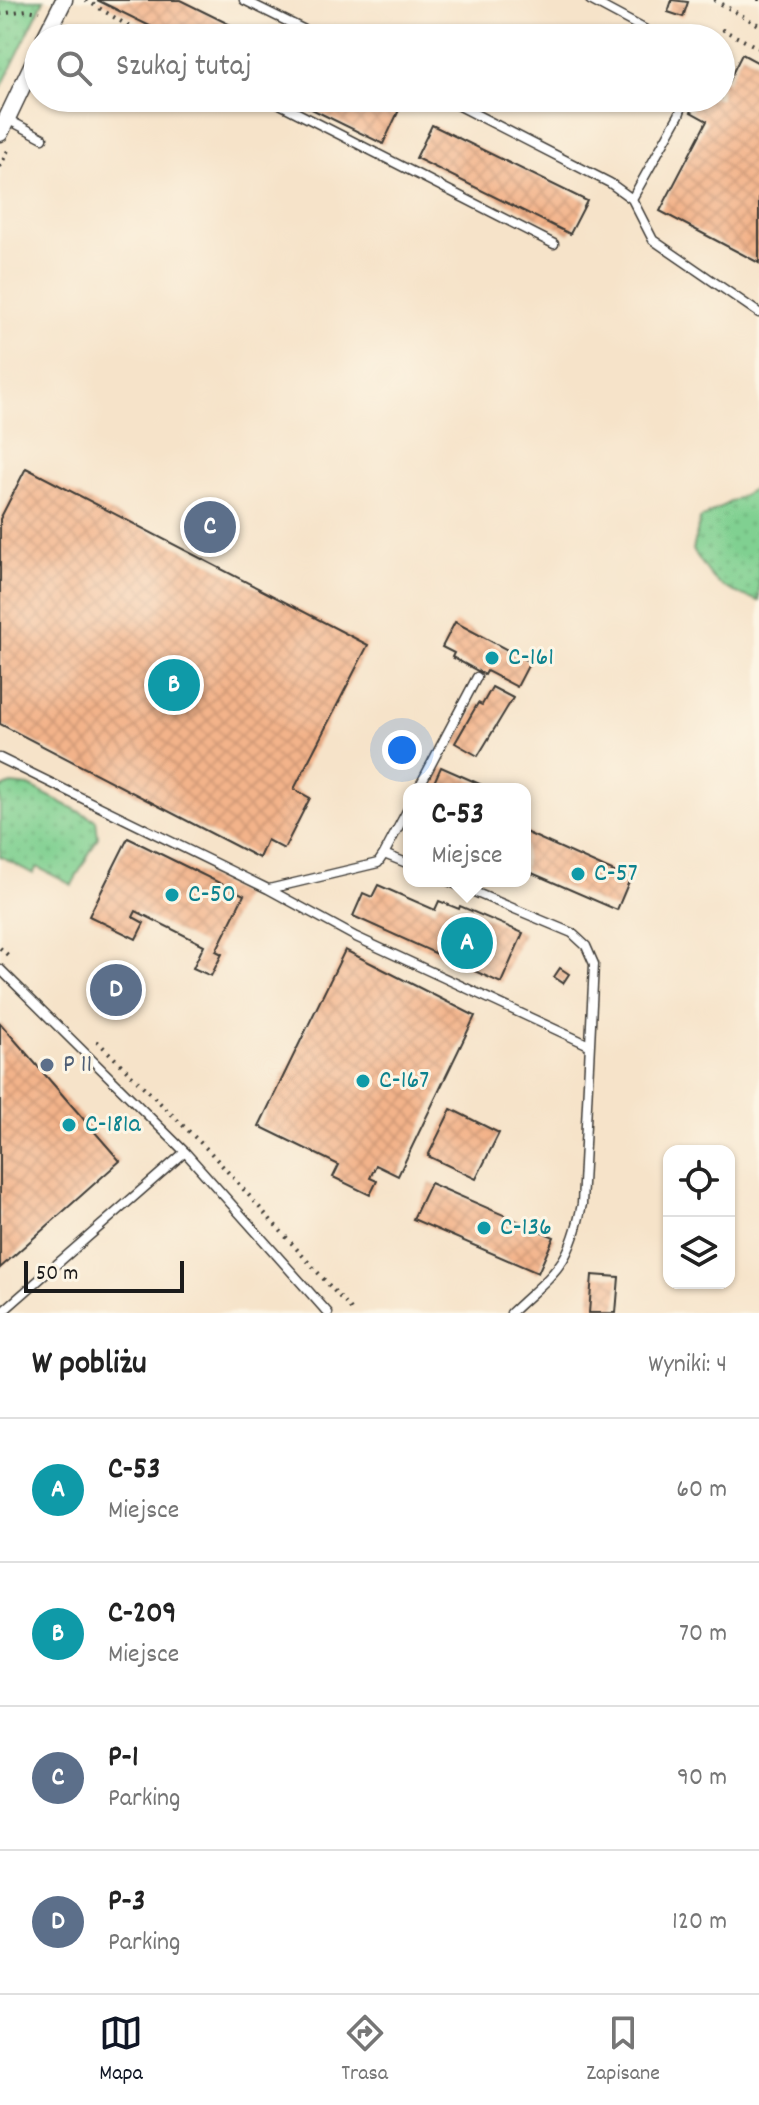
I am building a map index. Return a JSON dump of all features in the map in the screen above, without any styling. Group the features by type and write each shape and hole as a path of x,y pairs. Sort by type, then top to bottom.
{"street":[{"path":"52,24 64,0"},
{"path":"3,126 24,82"}],"lane":[{"path":"244,0 293,24"},
{"path":"590,0 635,24"},
{"path":"295,112 554,244"},
{"path":"471,112 610,183 632,199 653,240 759,313"},
{"path":"632,199 680,112"},
{"path":"3,126 43,138"},
{"path":"421,783 477,677"},
{"path":"0,758 268,889 356,937 589,1045"},
{"path":"268,889 378,863 403,818"},
{"path":"384,854 403,862"},
{"path":"462,887 572,933 586,946 594,964 582,1204 575,1236 555,1273 511,1313"},
{"path":"0,969 185,1152 328,1313"},
{"path":"1,1313 185,1152"}],"path":[{"path":"86,0 125,24"},
{"path":"714,0 759,25"},
{"path":"0,14 27,10 43,13"},
{"path":"735,36 759,48"},
{"path":"96,1040 210,1152 354,1313"}],"green space":[{"path":"0,0 44,0 32,24 24,24 24,41 0,90"},
{"path":"759,486 759,601 720,584 693,550 700,519"},
{"path":"11,784 29,786 96,820 98,837 72,885 37,867 33,874 0,856 0,789"}],"building":[{"path":"97,0 180,0 229,24 146,24"},
{"path":"672,0 688,2 683,17 668,12"},
{"path":"742,54 759,63 759,263 660,211 707,121 691,112 735,112 735,68"},
{"path":"318,112 398,112 383,144"},
{"path":"432,125 587,201 570,234 416,158"},
{"path":"26,468 368,645 294,789 310,798 284,849 267,840 259,858 0,724 0,519"},
{"name":"C-161","path":"455,622 530,662 517,687 487,671 485,675 452,657 454,653 442,647"},
{"path":"492,687 513,698 478,756 455,743 478,703 482,705"},
{"path":"441,767 477,783 434,783"},
{"name":"C-57","path":"531,835 630,879 617,910 531,873"},
{"name":"C-50","path":"128,838 244,895 216,951 222,954 211,976 193,968 204,945 136,911 133,917 144,923 136,939 89,916"},
{"path":"378,885 435,910 439,901 459,909 460,906 523,933 501,983 353,916 363,893 372,897"},
{"name":"C-167","path":"345,950 475,1016 398,1176 376,1165 370,1178 377,1181 370,1195 333,1177 339,1165 259,1126"},
{"path":"560,968 569,974 563,983 554,977"},
{"path":"0,1023 120,1161 0,1268"},
{"path":"451,1109 499,1133 476,1179 428,1156"},
{"name":"C-136","path":"430,1183 554,1237 538,1273 413,1219"},
{"path":"592,1275 619,1277 616,1313 589,1313"}],"place":[{"name":"P-1","path":"210,527"},
{"name":"C-161","path":"492,658"},
{"name":"C-209","path":"174,685"},
{"name":"C-57","path":"578,874"},
{"name":"C-50","path":"172,895"},
{"name":"C-53","path":"467,943"},
{"name":"P-3","path":"116,990"},
{"name":"P 11","path":"47,1065"},
{"name":"C-167","path":"363,1081"},
{"name":"C-181a","path":"69,1125"},
{"name":"C-136","path":"484,1228"}]}
